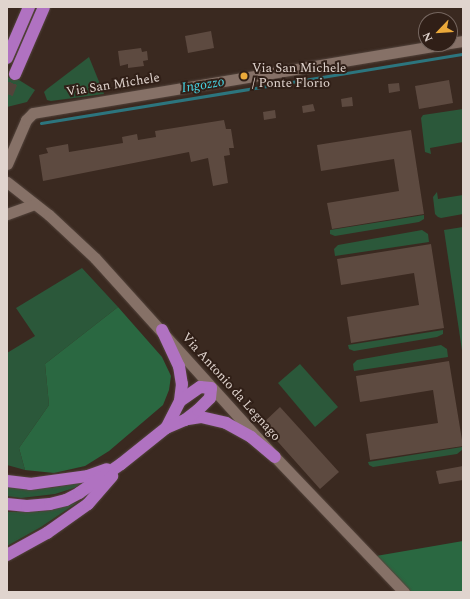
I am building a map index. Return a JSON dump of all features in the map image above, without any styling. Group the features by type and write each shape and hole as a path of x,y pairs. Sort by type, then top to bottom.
{"highway":[{"path":"7,58 29,7"},
{"path":"15,74 44,7"},
{"path":"162,330 179,366 182,384 180,401 166,428"},
{"path":"180,401 200,387 212,388 210,398 185,420"},
{"path":"7,504 27,506 50,504 66,500 121,464 166,428 185,420 201,416 226,423 251,437 275,457"},
{"path":"7,481 30,484 57,481 88,476 121,464"},
{"path":"7,555 47,533 88,504 121,464"}],"street":[{"name":"Via San Michele","path":"7,164 26,120 32,113 418,49"},
{"name":"Via Antonio da Legnago","path":"7,182 95,258 162,330 212,388 275,457 404,592"},
{"path":"7,214 34,204"}],"green space":[{"path":"89,57 104,94 51,101 47,100 44,92"},
{"path":"7,77 19,80 35,90 27,102 7,107"},
{"path":"463,109 463,142 430,148 431,154 425,152 421,118 423,115"},
{"path":"437,192 438,199 463,195 463,214 441,218 438,217 435,214 433,197"},
{"path":"424,215 424,219 419,222 335,236 330,234 330,230"},
{"path":"463,227 463,357 444,230"},
{"path":"422,230 428,234 429,242 335,256 334,249 338,245"},
{"path":"82,268 118,307 45,364 49,405 19,448 25,470 7,465 7,353 35,336 16,308"},
{"path":"118,307 162,357 171,376 169,390 163,405 109,451 85,466 54,473 25,470 19,448 49,405 45,364"},
{"path":"443,330 443,334 437,337 354,351 349,349 348,345"},
{"path":"441,345 447,349 448,357 354,371 353,364 357,360"},
{"path":"300,364 338,407 315,427 278,383"},
{"path":"462,447 462,450 457,454 373,467 369,465 368,462"},
{"path":"84,482 74,488 55,494 21,498 7,496 7,485 28,488 50,488"},
{"path":"78,502 41,527 7,546 7,512 47,511"},
{"path":"463,541 463,592 411,592 376,556"}],"building":[{"path":"211,31 214,48 188,53 185,36"},
{"path":"141,48 142,52 147,51 148,60 143,61 144,66 128,68 128,64 120,66 118,51"},
{"path":"449,80 453,103 419,109 415,86"},
{"path":"399,83 400,91 389,93 388,84"},
{"path":"352,97 353,106 342,107 341,99"},
{"path":"313,104 315,111 303,113 302,106"},
{"path":"275,110 276,118 264,120 263,112"},
{"path":"224,120 226,129 231,129 234,148 229,148 230,155 224,156 228,183 213,186 208,158 191,162 189,152 43,181 39,155 48,153 46,148 68,144 69,152 123,143 122,137 137,134 138,140 156,137 155,131"},
{"path":"411,130 424,214 332,229 327,203 399,191 394,159 321,171 317,145"},
{"path":"431,244 444,328 351,343 347,317 419,305 414,273 341,285 337,259"},
{"path":"449,361 463,446 370,460 366,434 438,423 433,390 360,402 356,376"},
{"path":"280,407 339,472 320,489 262,424"},
{"path":"463,466 463,480 439,484 436,471"}],"waterway":[{"name":"Ingozzo","path":"41,123 463,54"}],"tunnel":[{"path":"7,94 15,74"}],"place":[{"name":"Via San Michele / Ponte Florio","path":"244,76"}]}
